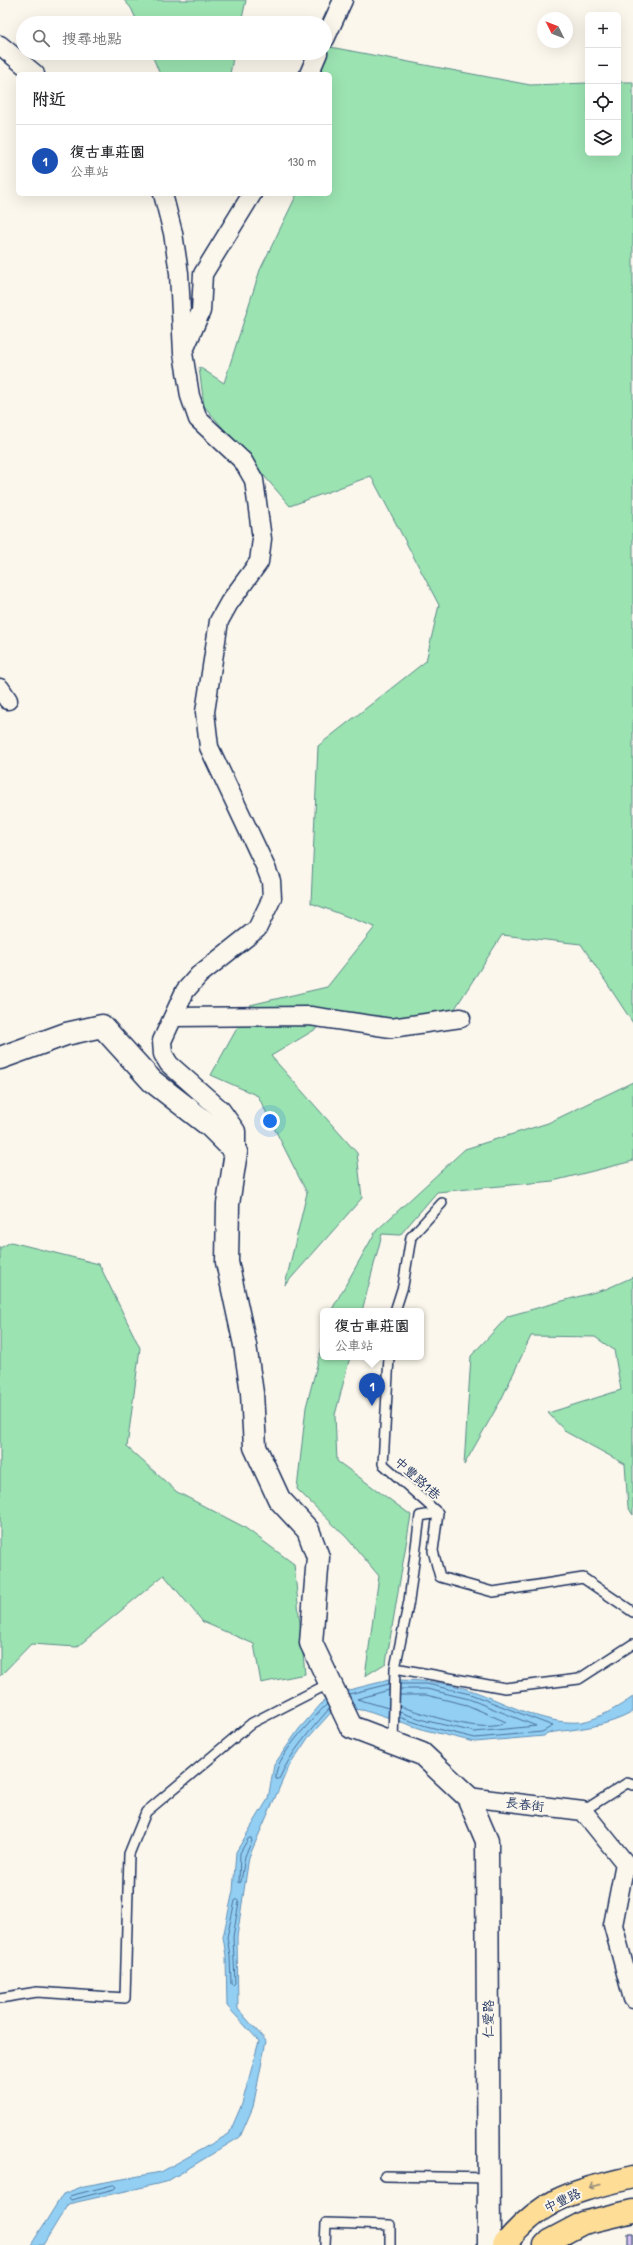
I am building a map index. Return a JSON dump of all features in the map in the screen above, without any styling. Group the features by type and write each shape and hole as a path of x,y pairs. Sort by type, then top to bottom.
{"main road":[{"name":"中豐路","path":"504,2245 520,2225 547,2204 579,2190 633,2177"},
{"path":"545,2245 549,2241 583,2223 633,2211"}],"street":[{"path":"332,24 343,0"},
{"path":"0,44 16,58"},
{"path":"19,60 33,72"},
{"path":"310,72 315,60"},
{"path":"163,196 174,233 179,273 183,353 190,396 198,419 243,461 254,480 262,540 259,562 229,603 219,621 205,712 210,747 266,868 271,881 272,898 257,929 199,975 185,991 162,1041 162,1054 169,1064 221,1110 236,1131 236,1152 228,1204 227,1262 245,1345 252,1393 255,1447 279,1499 308,1530 318,1557 311,1643 351,1727 422,1754 468,1797"},
{"path":"183,353 201,311 203,274 251,196"},
{"path":"173,1017 310,1016 391,1028 461,1018"},
{"path":"0,1058 66,1034 102,1026 152,1081 210,1126 236,1152"},
{"name":"長春街","path":"468,1797 582,1811"},
{"name":"仁愛路","path":"468,1797 487,1841 489,2245"},
{"path":"582,1811 625,1862 613,1925 633,1999"}],"lane":[{"path":"396,1308 403,1286 411,1237 442,1203"},
{"name":"中豐路1巷","path":"389,1360 383,1464 438,1513 433,1552 440,1577 493,1592 584,1578 633,1612"},
{"path":"393,1743 395,1668 409,1600 420,1516 438,1513"},
{"path":"395,1668 505,1688 579,1679 633,1644"},
{"path":"0,1998 37,1992 125,1998 129,1854 146,1812 252,1723 330,1683"},
{"path":"582,1811 627,1783 633,1785"},
{"path":"385,2176 489,2178"},
{"path":"325,2245 326,2223 390,2225 390,2245"}],"green space":[{"path":"124,0 246,0 243,16 135,16 131,8"},
{"path":"332,47 530,85 585,83 585,156 621,156 621,82 633,82 633,1023 581,944 502,935 447,1021 336,1017 271,1056 357,1153 362,1198 285,1285 307,1193 258,1096 211,1075 250,1005 327,987 375,927 311,903 318,746 426,661 439,605 371,476 290,506 204,406 199,367 224,383 260,270 296,196 332,196 332,72 318,72 321,60 332,60"},
{"path":"154,60 233,60 230,72 159,72"},
{"path":"633,1082 633,1161 553,1181 437,1192 400,1235 382,1234 363,1308 333,1308 376,1231 465,1149 548,1123"},
{"path":"11,1242 99,1264 140,1348 127,1447 177,1492 244,1527 294,1564 305,1674 261,1683 254,1644 203,1622 164,1575 77,1647 31,1644 0,1676 0,1248"},
{"path":"633,1277 633,1515 628,1507 625,1464 566,1432 548,1413 621,1390 614,1350 595,1337 531,1336 501,1400 464,1465 471,1356 508,1316 606,1289"},
{"path":"320,1353 320,1360 349,1360 335,1415 337,1461 411,1515 386,1663 365,1676 379,1576 347,1538 297,1489 306,1407"}],"water":[{"path":"389,1680 420,1681 452,1685 473,1691 539,1717 567,1722 581,1722 594,1719 633,1697 633,1712 613,1721 581,1729 547,1733 544,1736 475,1742 425,1730 369,1711 336,1707 308,1738 288,1768 249,1857 237,1937 238,2009 266,2041 253,2107 240,2137 166,2182 68,2204 43,2245 31,2245 63,2194 84,2186 161,2172 229,2134 242,2104 259,2041 227,2006 226,1956 223,1937 233,1891 236,1852 268,1799 274,1765 299,1729 329,1695"}],"building":[{"path":"628,2233 633,2233 633,2245 628,2245"}],"place":[{"name":"復古車莊園","path":"372,1406"}]}
